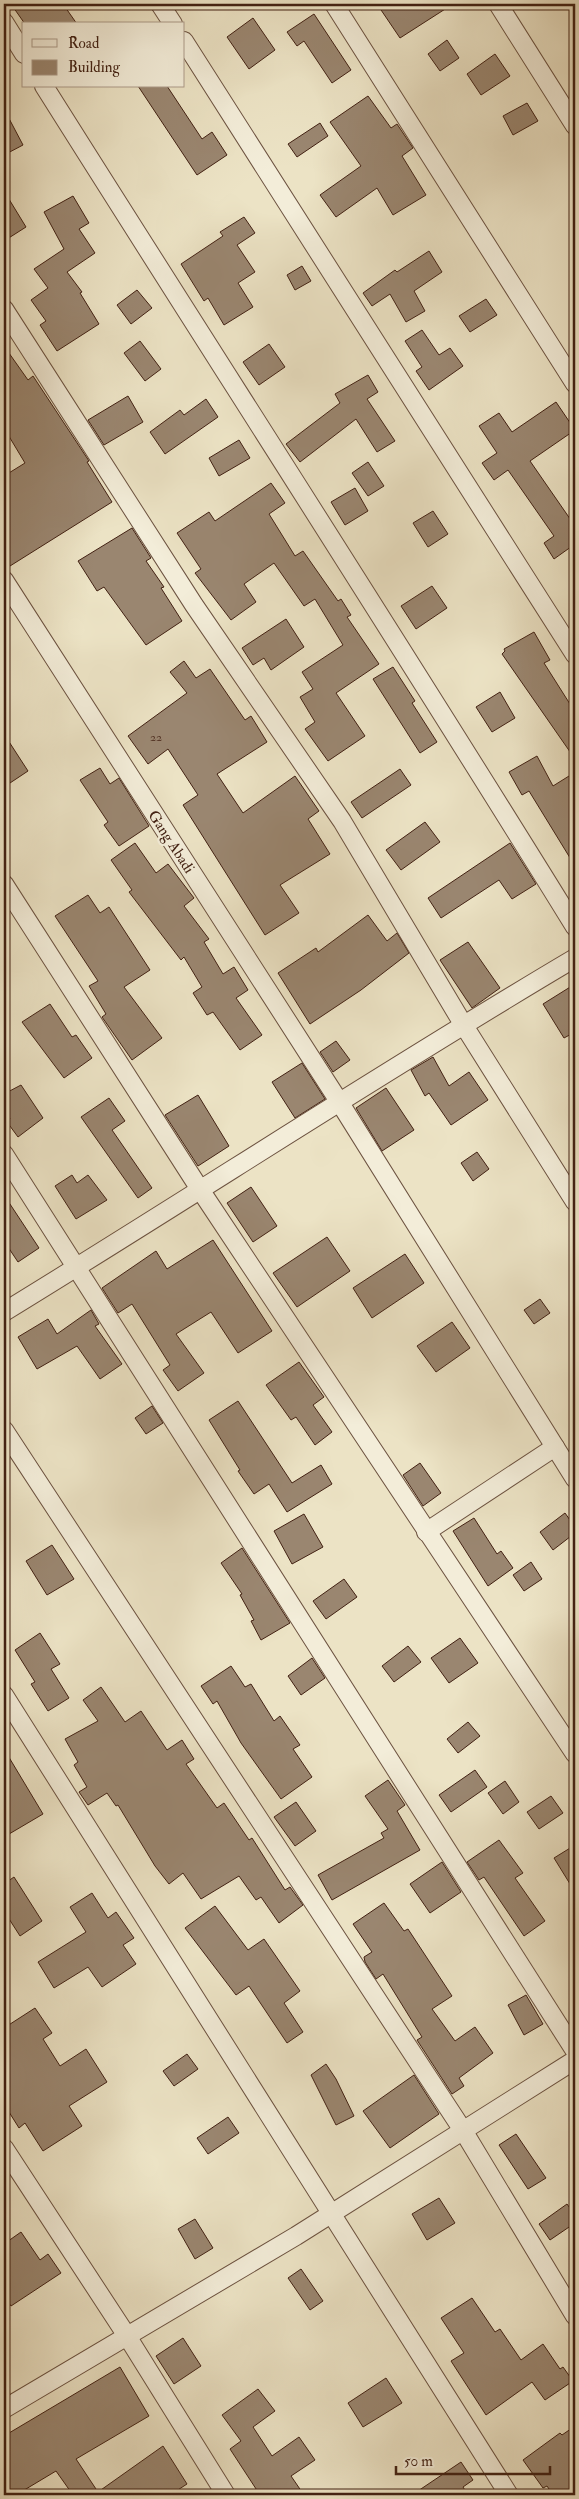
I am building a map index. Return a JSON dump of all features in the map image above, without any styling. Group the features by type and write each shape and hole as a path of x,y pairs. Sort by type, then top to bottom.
{"street":[{"path":"160,4 172,22"},
{"path":"334,4 575,384"},
{"path":"498,4 575,126"},
{"path":"4,22 22,51"},
{"path":"185,43 575,655"},
{"path":"45,88 262,432 432,696 575,927"},
{"path":"4,309 194,605 342,821 463,1024 575,1202"},
{"name":"Gang Abadi","path":"4,580 340,1103 575,1479"},
{"path":"4,884 201,1191 575,1754"},
{"path":"4,1312 201,1191 463,1024 575,958"},
{"path":"4,1154 575,2051"},
{"path":"4,1430 464,2132 575,2316"},
{"path":"426,1532 555,1447"},
{"path":"4,1695 509,2495"},
{"path":"4,2409 330,2214 464,2132 575,2060"},
{"path":"4,2148 127,2336 226,2495"}],"building":[{"path":"11,4 63,4 76,22 24,22"},
{"path":"377,4 453,4 400,38"},
{"path":"314,14 351,70 332,83 304,41 297,46 287,32"},
{"path":"253,18 275,50 249,69 227,37"},
{"path":"447,40 459,58 440,71 428,54"},
{"path":"495,54 510,76 481,95 467,74"},
{"path":"139,88 168,88 202,139 212,132 227,155 197,175"},
{"path":"368,96 391,128 397,124 413,148 402,156 426,195 393,215 377,188 336,217 320,195 361,166 330,122"},
{"path":"527,103 538,121 513,135 503,116"},
{"path":"4,109 23,145 4,155"},
{"path":"320,123 328,136 297,157 288,144"},
{"path":"4,191 26,227 4,241"},
{"path":"73,196 89,223 79,229 95,253 67,272 82,292 80,293 99,324 57,351 40,325 46,321 31,300 48,288 34,269 64,249 44,212"},
{"path":"244,217 255,233 237,245 255,272 238,283 253,307 224,325 208,298 204,301 181,264 223,236 220,232"},
{"path":"429,251 442,272 414,291 425,311 406,322 390,294 372,306 363,293 395,270 397,272"},
{"path":"302,266 311,281 295,290 287,275"},
{"path":"137,290 152,308 131,324 117,305"},
{"path":"486,299 497,315 470,332 459,316"},
{"path":"422,330 439,355 450,348 463,366 429,390 416,371 422,367 405,341"},
{"path":"140,341 161,369 145,381 124,353"},
{"path":"269,344 285,367 259,385 243,362"},
{"path":"4,346 28,380 33,376 89,461 87,462 112,502 10,566 4,557 4,476 25,463 4,428"},
{"path":"368,375 378,392 367,399 395,441 377,452 356,419 300,462 286,444 340,403 335,394"},
{"path":"128,396 143,422 104,445 88,420"},
{"path":"206,399 218,417 165,454 150,432 180,410 184,415"},
{"path":"556,402 575,430 530,461 575,526 575,544 554,559 544,543 554,536 508,470 494,480 482,463 497,453 479,426 499,413 512,432"},
{"path":"239,440 250,458 219,476 209,458"},
{"path":"368,462 384,486 368,496 352,473"},
{"path":"271,483 285,503 269,514 295,556 303,551 338,601 341,599 351,615 347,617 379,664 336,693 365,736 328,761 305,729 315,722 300,697 313,689 302,672 343,645 315,599 304,606 274,563 244,584 256,602 231,620 195,573 201,569 177,533 209,512 215,521"},
{"path":"355,488 368,511 345,525 331,502"},
{"path":"433,511 448,534 428,547 413,523"},
{"path":"132,528 151,558 146,561 164,587 161,588 182,621 146,645 104,587 97,591 78,561"},
{"path":"432,586 447,608 416,629 401,606"},
{"path":"286,619 304,647 271,670 264,658 253,665 242,648"},
{"path":"534,632 550,660 544,663 575,712 575,759 502,654 505,651 504,649"},
{"path":"184,661 196,678 210,669 245,720 251,716 267,742 217,774 243,813 295,776 319,811 308,819 330,854 280,885 299,913 265,935 183,805 198,795 168,749 148,764 128,736 187,693 170,672"},
{"path":"393,667 415,701 412,703 437,742 420,753 373,679"},
{"path":"500,692 515,718 492,732 476,707"},
{"path":"4,734 28,771 4,787"},
{"path":"537,756 553,786 569,776 575,785 575,866 529,791 522,795 509,772"},
{"path":"100,768 110,784 119,778 149,826 119,846 104,825 108,822 80,780"},
{"path":"400,769 411,785 362,818 351,802"},
{"path":"425,822 440,842 401,870 386,850"},
{"path":"135,843 156,873 168,864 194,898 184,906 209,939 204,942 223,974 234,967 248,990 236,998 262,1035 240,1050 213,1012 207,1015 193,993 202,987 184,957 181,960 129,892 132,890 111,860"},
{"path":"510,843 536,884 512,899 499,880 441,918 428,898"},
{"path":"88,895 100,913 109,907 150,970 124,987 162,1038 132,1060 102,1017 106,1014 89,986 98,981 55,916"},
{"path":"368,915 387,941 397,933 409,953 361,990 310,1024 278,973 316,948 318,952"},
{"path":"468,942 500,988 472,1008 440,960"},
{"path":"575,984 575,1032 564,1038 543,1004"},
{"path":"50,1004 72,1037 76,1035 92,1058 64,1078 22,1022"},
{"path":"336,1041 350,1060 333,1072 320,1052"},
{"path":"433,1057 449,1086 469,1072 488,1100 451,1125 429,1093 425,1096 411,1070"},
{"path":"302,1063 325,1099 295,1118 272,1082"},
{"path":"21,1085 43,1118 18,1137 7,1122 10,1119 4,1106 4,1094"},
{"path":"386,1088 414,1130 382,1151 356,1108"},
{"path":"198,1095 229,1146 198,1166 165,1115"},
{"path":"109,1098 125,1121 112,1130 152,1188 138,1198 81,1117"},
{"path":"477,1152 489,1169 473,1181 461,1163"},
{"path":"72,1175 77,1183 88,1175 107,1200 76,1219 55,1186"},
{"path":"251,1187 277,1226 253,1242 227,1203"},
{"path":"4,1195 39,1248 18,1262 4,1241"},
{"path":"327,1237 350,1271 297,1307 273,1273"},
{"path":"213,1240 272,1331 238,1353 211,1312 176,1334 204,1373 178,1391 163,1370 170,1365 132,1304 118,1313 102,1288 156,1251 167,1269"},
{"path":"405,1254 424,1283 372,1318 353,1288"},
{"path":"540,1299 550,1313 534,1324 524,1310"},
{"path":"91,1310 99,1324 95,1326 122,1364 100,1379 77,1346 37,1369 18,1337 48,1319 57,1334"},
{"path":"452,1322 470,1348 436,1372 417,1346"},
{"path":"299,1362 324,1397 313,1405 332,1432 315,1445 296,1417 291,1420 266,1385"},
{"path":"238,1401 292,1483 321,1465 332,1484 287,1512 269,1484 254,1494 238,1471 240,1470 209,1420"},
{"path":"152,1406 163,1423 146,1434 135,1418"},
{"path":"420,1463 441,1493 423,1506 403,1475"},
{"path":"565,1513 575,1527 575,1533 553,1550 540,1532"},
{"path":"304,1514 323,1547 292,1564 274,1531"},
{"path":"474,1518 497,1554 501,1551 513,1568 488,1586 453,1531"},
{"path":"52,1545 74,1579 47,1595 26,1561"},
{"path":"242,1548 290,1623 261,1640 251,1621 254,1620 240,1595 242,1594 221,1563"},
{"path":"531,1562 542,1579 524,1591 513,1575"},
{"path":"344,1579 357,1597 326,1619 313,1601"},
{"path":"40,1633 60,1664 51,1669 69,1698 48,1711 31,1684 35,1682 15,1650"},
{"path":"460,1638 478,1663 449,1683 431,1658"},
{"path":"408,1646 421,1662 394,1682 382,1666"},
{"path":"312,1658 325,1678 301,1695 288,1676"},
{"path":"231,1666 245,1687 251,1684 274,1721 280,1716 300,1745 293,1749 312,1777 281,1799 241,1743 217,1701 213,1704 201,1686"},
{"path":"101,1687 125,1722 141,1711 167,1750 182,1740 194,1759 186,1764 217,1808 224,1803 249,1840 252,1838 285,1890 290,1887 303,1905 279,1923 261,1897 256,1900 239,1876 201,1899 183,1873 169,1884 155,1866 118,1805 116,1806 107,1793 88,1805 79,1792 87,1787 74,1765 78,1762 65,1739 98,1721 83,1700"},
{"path":"468,1722 480,1736 458,1753 447,1739"},
{"path":"4,1749 43,1814 4,1837"},
{"path":"475,1770 487,1787 451,1812 439,1795"},
{"path":"388,1780 405,1805 397,1811 420,1850 332,1900 318,1875 384,1838 381,1833 388,1829 365,1796"},
{"path":"505,1781 519,1802 503,1814 488,1793"},
{"path":"551,1796 563,1813 539,1829 527,1812"},
{"path":"296,1802 316,1831 295,1846 274,1817"},
{"path":"499,1840 523,1873 515,1878 545,1921 524,1936 484,1877 479,1880 467,1862"},
{"path":"575,1845 575,1892 554,1858"},
{"path":"442,1862 461,1892 430,1913 410,1884"},
{"path":"14,1877 42,1921 20,1936 4,1911 4,1884"},
{"path":"92,1893 108,1918 116,1912 134,1938 123,1945 136,1964 102,1987 88,1967 54,1988 38,1962 86,1932 70,1907"},
{"path":"384,1903 404,1931 408,1929 452,1996 432,2009 455,2041 475,2027 493,2053 459,2078 464,2086 452,2094 417,2040 422,2037 383,1974 376,1979 365,1962 364,1957 372,1952 353,1924"},
{"path":"215,1906 248,1950 264,1939 300,1991 284,2003 303,2032 287,2043 249,1986 236,1995 185,1928"},
{"path":"526,1995 543,2024 524,2035 508,2005"},
{"path":"35,2008 52,2033 43,2039 60,2066 86,2049 107,2082 69,2106 82,2126 43,2151 25,2123 19,2128 4,2104 4,2028"},
{"path":"187,2054 198,2069 174,2086 163,2071"},
{"path":"326,2064 336,2079 354,2116 336,2125 311,2075"},
{"path":"414,2075 439,2114 390,2148 363,2111"},
{"path":"228,2117 239,2133 208,2154 197,2138"},
{"path":"516,2134 546,2178 528,2189 499,2145"},
{"path":"439,2198 455,2223 427,2240 412,2214"},
{"path":"567,2204 575,2215 575,2223 550,2240 539,2224"},
{"path":"195,2219 213,2248 195,2259 178,2229"},
{"path":"21,2232 40,2260 48,2254 61,2273 11,2306 4,2296 4,2244"},
{"path":"301,2269 323,2301 310,2310 288,2278"},
{"path":"472,2298 495,2332 500,2329 521,2360 543,2344 560,2369 563,2367 573,2381 545,2400 532,2382 486,2415 451,2361 464,2353 441,2318"},
{"path":"183,2338 201,2366 174,2384 156,2356"},
{"path":"120,2367 149,2416 76,2459 98,2492 163,2446 187,2484 170,2495 73,2495 56,2471 16,2495 7,2495 4,2490 4,2436"},
{"path":"386,2378 402,2403 363,2427 348,2403"},
{"path":"258,2389 275,2411 253,2427 272,2456 299,2437 315,2460 291,2476 304,2495 260,2495 230,2449 241,2441 222,2415"},
{"path":"575,2426 575,2495 553,2495 547,2486 543,2488 523,2460 560,2433 562,2435"},
{"path":"461,2462 473,2480 463,2487 468,2495 412,2495"}]}
